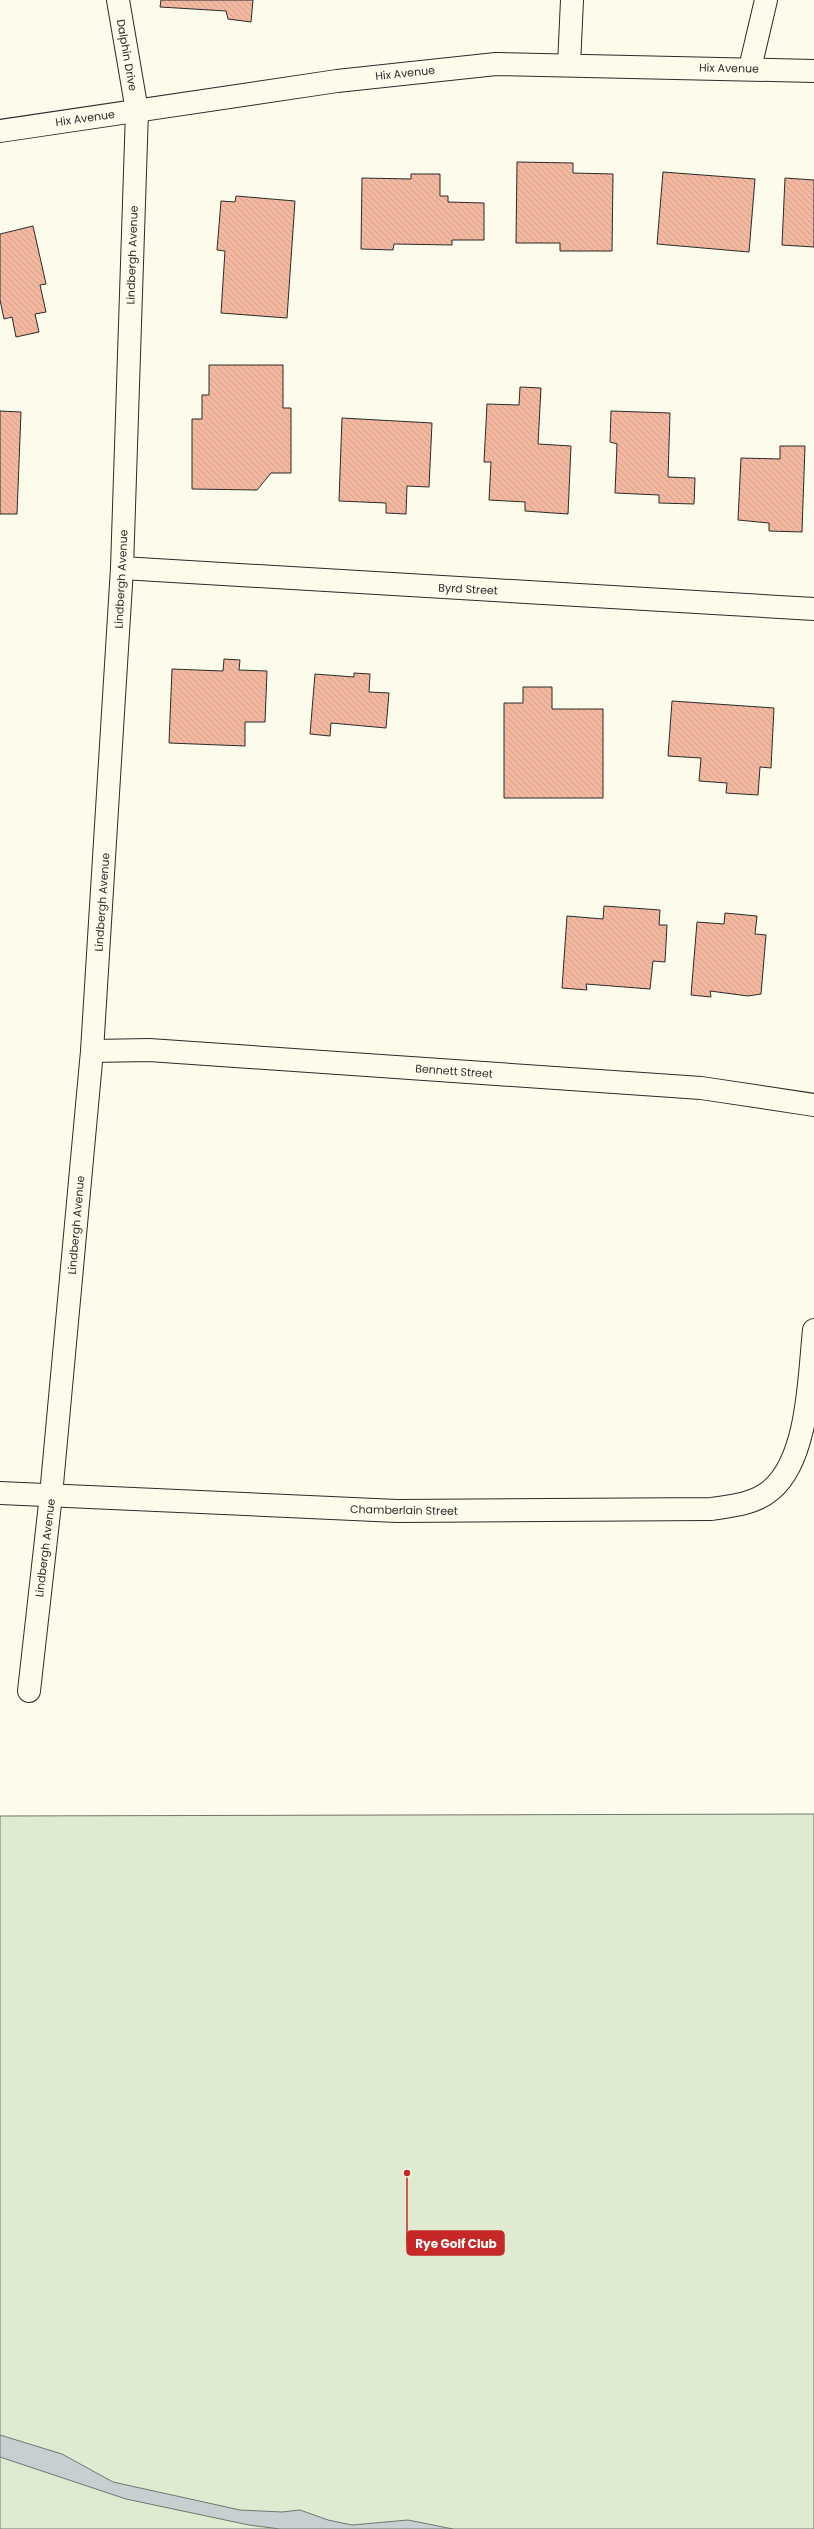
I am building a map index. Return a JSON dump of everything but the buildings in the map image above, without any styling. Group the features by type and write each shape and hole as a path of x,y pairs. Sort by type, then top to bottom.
{"street":[{"name":"Dalphin Drive","path":"118,0 137,111"},
{"path":"569,65 572,0"},
{"path":"750,68 766,0"},
{"name":"Hix Avenue","path":"0,131 337,81 496,64 750,68 814,71"},
{"name":"Lindbergh Avenue","path":"29,1692 51,1495 92,1051 122,568 137,111"},
{"name":"Byrd Street","path":"122,568 814,609"},
{"name":"Bennett Street","path":"92,1051 149,1050 693,1088 814,1105"},
{"name":"Chamberlain Street","path":"0,1493 397,1511 711,1509 748,1502 772,1490 791,1464 805,1416 814,1330"}],"green space":[{"path":"814,1814 814,2529 0,2529 0,1816"}],"shaded area":[{"path":"0,2435 62,2454 113,2482 240,2510 282,2512 300,2510 328,2520 352,2525 408,2520 453,2529 280,2529 249,2525 126,2499 0,2457"}],"place":[{"name":"Rye Golf Club","path":"407,2173"}]}
